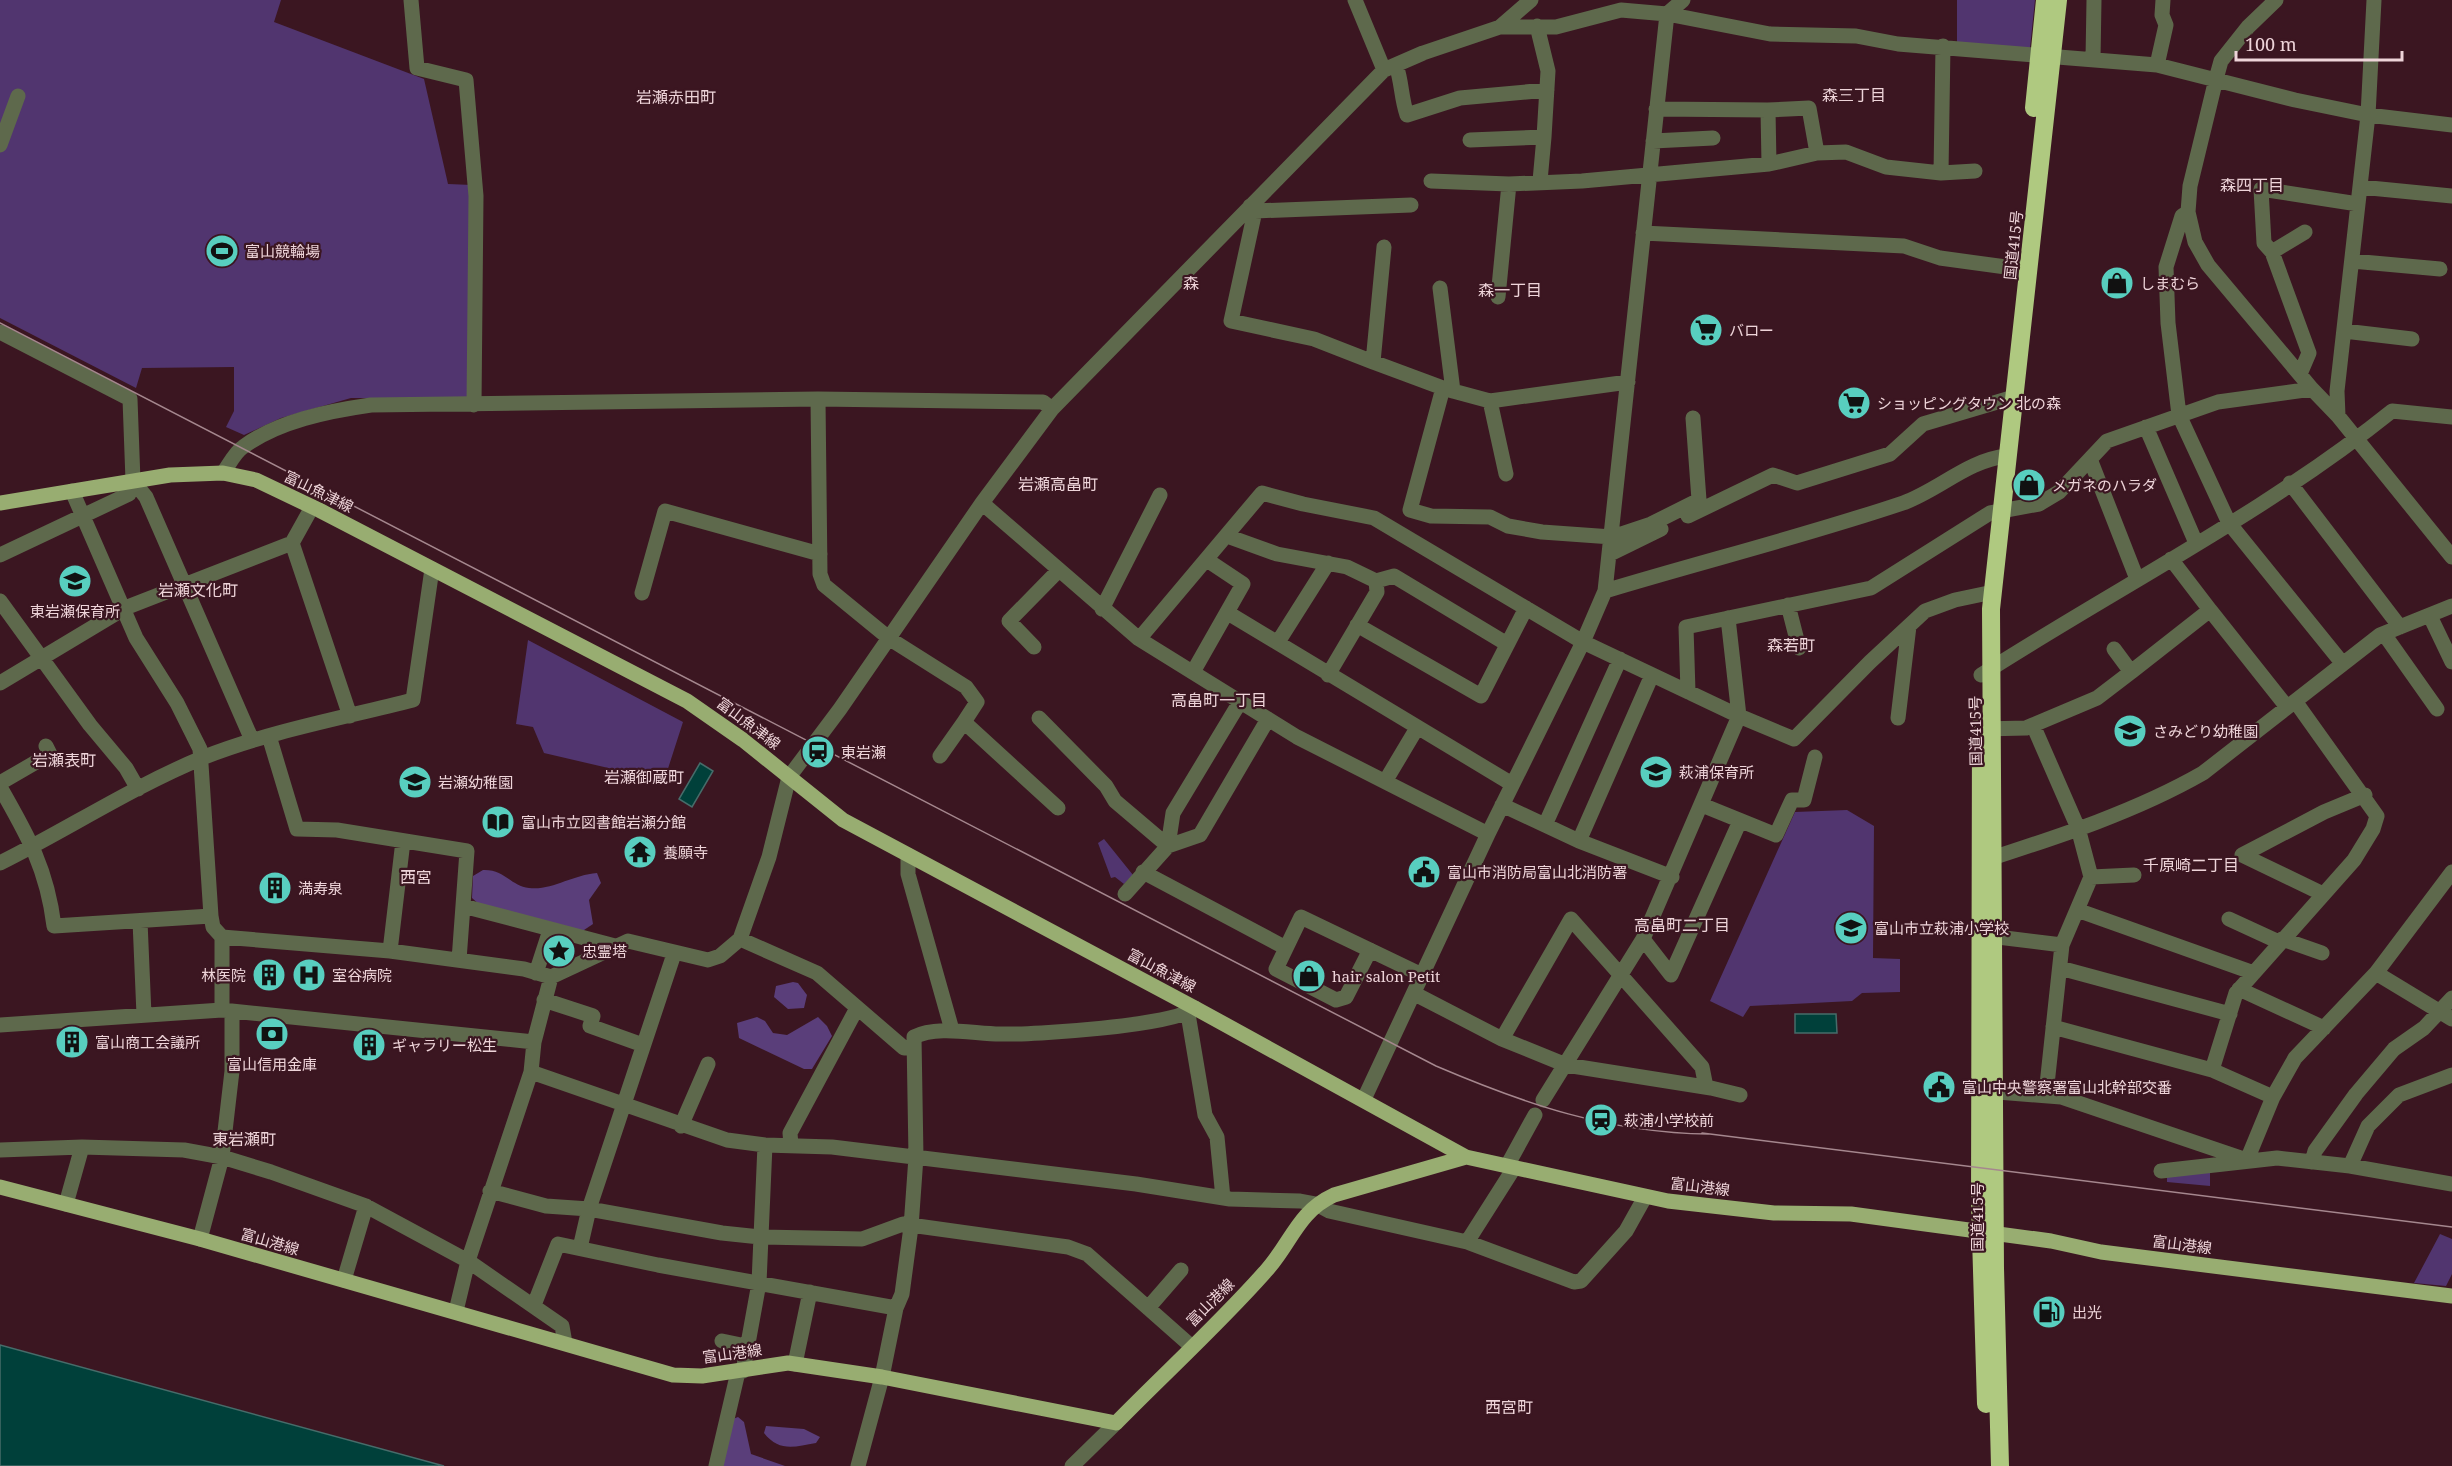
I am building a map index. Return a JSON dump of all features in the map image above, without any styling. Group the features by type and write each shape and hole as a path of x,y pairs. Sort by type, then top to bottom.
{"highway":[{"name":"国道415号","path":"2045,0 2046,55"},
{"name":"国道415号","path":"1988,1466 1987,592 2046,55 2058,0"},
{"name":"国道415号","path":"1988,1233 2000,1466"}],"main road":[{"name":"富山魚津線","path":"0,503 170,475 223,473 256,480 699,708 843,820 1192,1011 1364,1100 1466,1157"},
{"name":"富山港線","path":"0,1187 200,1239 673,1375 702,1376 788,1363 882,1377 1116,1423 1266,1272 1301,1220 1316,1204 1334,1196 1466,1157 1646,1197 1774,1213 1851,1214 1988,1233 2101,1252 2452,1296"}],"street":[{"path":"411,0 417,68 466,80 476,196 474,405"},
{"path":"1355,0 1390,67 1400,77 1400,95 1407,115 1460,98 1547,90"},
{"path":"1500,27 1532,0"},
{"path":"1652,0 1667,14"},
{"path":"1364,1100 1424,976 1488,834 1583,642 1605,591 1667,14 1683,0"},
{"path":"2093,59 2094,0"},
{"path":"2157,65 2166,25 2162,15 2163,0"},
{"path":"2276,0 2248,27 2221,61 2190,186 2188,212 2195,242 2208,265 2312,389 2338,416 2452,557"},
{"path":"2338,416 2337,391 2368,115 2374,0"},
{"path":"222,937 390,951 524,969 543,975 628,941 674,954 708,960 720,956 740,939 769,857 789,777 890,639 982,503 1052,409 1390,67 1423,53 1500,27 1556,27 1621,10 1667,14 1770,34 1856,36 1898,44 2157,65 2295,100 2368,115 2452,125"},
{"path":"1537,26 1548,71 1540,181"},
{"path":"1941,173 1942,46"},
{"path":"0,145 18,96"},
{"path":"1656,109 1809,108 1816,153"},
{"path":"1768,110 1769,164"},
{"path":"1470,140 1544,137"},
{"path":"1653,141 1713,138"},
{"path":"1431,181 1509,184 1582,181 1650,173 1769,164 1816,153 1846,152 1886,167 1941,173 1975,171"},
{"path":"1498,297 1509,184"},
{"path":"2360,187 2452,196"},
{"path":"2300,374 2309,353 2271,252 2264,243 2261,189 2358,204"},
{"path":"1252,209 1411,205"},
{"path":"1252,209 1231,321 1314,339 1448,389 1490,401 1628,382"},
{"path":"2188,212 2182,216 2166,267 2168,323 2179,416 2229,523 2343,664"},
{"path":"2271,252 2305,232"},
{"path":"1643,233 1904,246 1940,258 2022,269"},
{"path":"1373,362 1384,247"},
{"path":"2352,261 2440,269"},
{"path":"1440,288 1448,389 1410,510 1431,516 1490,517 1508,526 1542,532 1612,537 1651,524 1698,500 1693,417"},
{"path":"2344,331 2412,339"},
{"path":"0,332 130,399 133,481 129,494 0,555"},
{"path":"1688,692 1686,627 1870,588 1995,513 2040,504 2059,492 2107,441 2218,402 2312,389"},
{"path":"1610,554 1773,475 1797,483 1890,454 1923,424 2008,398"},
{"path":"818,399 820,574 824,585 890,639 966,687 976,702 940,756"},
{"path":"223,473 241,447 272,430 338,410 371,405 818,399 1042,402 1052,409"},
{"path":"1490,401 1506,474"},
{"path":"1986,671 2229,523 2356,440 2392,411 2452,417"},
{"path":"2146,427 2196,543"},
{"path":"1605,591 1906,502 1967,468 2001,456"},
{"path":"2090,459 2137,579"},
{"path":"133,481 146,497 252,740"},
{"path":"2290,483 2400,627"},
{"path":"72,491 125,608 136,638 177,703 200,749 211,916 213,927 222,937 232,1071 222,1156 200,1239"},
{"path":"1139,639 1262,493 1303,504 1374,518 1583,642 1739,716 1794,739 1926,611 1987,592"},
{"path":"1102,609 1160,495"},
{"path":"982,503 1139,639 1297,737 1386,780 1488,834"},
{"path":"0,683 125,608 292,543 312,507"},
{"path":"642,593 665,511 820,554"},
{"path":"1227,536 1276,554 1347,567 1376,581 1394,576 1507,644"},
{"path":"292,543 350,716"},
{"path":"2171,559 2210,610 2365,795 2377,816 2373,829 2354,860 2280,940 2239,989 2212,1070"},
{"path":"1193,672 1243,584 1207,560"},
{"path":"1278,642 1328,563"},
{"path":"0,863 138,789 201,759 252,740 413,700 432,569"},
{"path":"1034,647 1009,621 1058,571"},
{"path":"1328,675 1377,592 1376,581"},
{"path":"0,601 40,659 126,768 138,789"},
{"path":"1788,605 1799,648"},
{"path":"1987,860 2078,828 2172,790 2203,773 2384,634 2452,606"},
{"path":"1358,625 1481,696 1526,608"},
{"path":"1987,729 2026,728 2097,698 2210,610"},
{"path":"1228,613 1512,784"},
{"path":"2430,616 2452,662"},
{"path":"1543,1100 1642,939 1672,877 1739,716 1728,618"},
{"path":"1898,718 1909,626"},
{"path":"2384,634 2437,709"},
{"path":"2114,649 2131,672"},
{"path":"1545,825 1620,659"},
{"path":"1579,841 1652,675"},
{"path":"1168,846 1173,813 1240,702"},
{"path":"1039,718 1106,786 1114,801 1168,846"},
{"path":"1125,894 1168,846 1200,835 1268,719"},
{"path":"964,722 1058,808"},
{"path":"2033,725 2078,828 2091,877 2062,945 2046,1094"},
{"path":"1386,780 1417,728"},
{"path":"269,736 297,829 337,830 466,851 459,960"},
{"path":"46,746 50,754 0,785 34,846 50,894 54,926 211,916"},
{"path":"1702,805 1776,835 1791,800 1804,800 1815,756"},
{"path":"2323,894 2242,855 2324,812 2365,795"},
{"path":"1502,805 1579,841 1672,877"},
{"path":"1642,939 1671,975 1740,821"},
{"path":"390,951 403,841"},
{"path":"908,855 908,874 952,1030"},
{"path":"1143,872 1286,948"},
{"path":"2247,1160 2273,1098 2295,1058 2376,974 2452,872"},
{"path":"2091,877 2134,875"},
{"path":"463,906 615,946"},
{"path":"2077,910 2254,973"},
{"path":"1370,950 1346,998 1336,1000 1276,969 1301,917 1370,950 1424,976"},
{"path":"1502,1039 1571,919 1702,1067 1706,1087"},
{"path":"2229,919 2280,940 2322,953"},
{"path":"140,921 144,1015"},
{"path":"456,1311 468,1261 531,1072 534,1042 544,1000 543,975 550,930"},
{"path":"1987,935 2062,945"},
{"path":"740,939 817,973 904,1048 913,1048"},
{"path":"580,1248 589,1209 674,954"},
{"path":"2060,968 2230,1014"},
{"path":"2376,974 2446,1015"},
{"path":"2239,989 2324,1028"},
{"path":"1415,994 1502,1039 1566,1065 1706,1087 1740,1095"},
{"path":"2312,1162 2315,1151 2356,1094 2394,1049 2446,1015 2452,998"},
{"path":"544,1000 593,1017 590,1026 643,1045"},
{"path":"791,1145 790,1132 857,1008"},
{"path":"0,1025 227,1010 534,1042"},
{"path":"858,1466 882,1377 896,1308 902,1294 911,1227 916,1157 914,1037 923,1032 952,1030 966,1034 1017,1034 1138,1022 1192,1011 1205,1115 1218,1137 1223,1198"},
{"path":"2053,1027 2212,1070 2273,1098"},
{"path":"681,1126 708,1064"},
{"path":"531,1072 681,1126 727,1140 765,1145 832,1147 1136,1184 1223,1198 1316,1204 1329,1211 1467,1242 1574,1282 1581,1281 1626,1231 1646,1197"},
{"path":"2350,1166 2368,1126 2399,1095 2452,1075"},
{"path":"1987,1091 2046,1094 2186,1137 2247,1160"},
{"path":"1467,1242 1511,1167 1535,1115"},
{"path":"716,1466 741,1371 759,1283 765,1145"},
{"path":"66,1204 82,1146"},
{"path":"0,1150 82,1146 184,1150 222,1156 366,1206 468,1261 562,1326 565,1343"},
{"path":"2161,1171 2277,1158 2350,1166 2452,1184"},
{"path":"490,1191 546,1206 589,1209 722,1233 760,1237 862,1239 903,1224 911,1227 1068,1247 1087,1254 1191,1346"},
{"path":"344,1281 366,1206"},
{"path":"534,1305 558,1244 896,1308"},
{"path":"1148,1308 1181,1270"},
{"path":"795,1364 810,1292"},
{"path":"722,1341 746,1346"},
{"path":"1072,1466 1116,1423"}],"shaded area":[{"name":"富山競輪場","path":"0,0 281,0 274,22 424,79 448,184 472,185 468,398 351,398 281,418 244,435 226,427 234,411 234,367 142,368 136,388 0,318"},
{"path":"1957,0 2035,0 2030,48 1957,43"},
{"path":"528,640 683,722 664,781 544,753 533,727 516,724"},
{"path":"700,763 713,771 692,807 679,799"},
{"path":"1847,810 1874,826 1873,958 1900,959 1900,992 1862,993 1852,1001 1750,1006 1743,1017 1710,1001 1795,812"},
{"path":"1104,839 1133,875 1124,884 1115,877 1111,878 1098,843"},
{"path":"483,870 497,872 529,888 545,887 597,873 601,883 589,900 593,924 578,934 482,907 472,898 473,876"},
{"path":"798,983 807,995 804,1008 788,1009 774,997 776,986"},
{"path":"1795,1014 1836,1014 1837,1033 1795,1033"},
{"path":"757,1017 765,1021 773,1033 787,1035 818,1017 827,1026 832,1036 812,1069 804,1069 739,1038 737,1023"},
{"path":"2210,1171 2210,1186 2167,1182 2167,1177"},
{"path":"2440,1234 2452,1239 2452,1274 2446,1286 2414,1283"},
{"path":"0,1345 444,1466 0,1466"},
{"path":"738,1417 744,1422 751,1454 785,1466 722,1466 733,1419"},
{"path":"766,1426 804,1429 820,1437 816,1443 794,1447 781,1446 764,1433"}],"tram line":[{"path":"0,323 1436,1066 1502,1093 1568,1114 1636,1128 1708,1134"},
{"path":"1702,1133 2452,1227"}],"place":[{"name":"富山競輪場","path":"222,251"},
{"name":"しまむら","path":"2117,283"},
{"name":"バロー","path":"1706,330"},
{"name":"ショッピングタウン 北の森","path":"1854,403"},
{"name":"メガネのハラダ","path":"2029,485"},
{"name":"東岩瀬保育所","path":"75,581"},
{"name":"さみどり幼稚園","path":"2130,731"},
{"name":"東岩瀬","path":"818,752"},
{"name":"萩浦保育所","path":"1656,772"},
{"name":"岩瀬幼稚園","path":"415,782"},
{"name":"富山市立図書館岩瀬分館","path":"498,822"},
{"name":"養願寺","path":"640,852"},
{"name":"富山市消防局富山北消防署","path":"1424,872"},
{"name":"満寿泉","path":"275,888"},
{"name":"富山市立萩浦小学校","path":"1851,928"},
{"name":"忠霊塔","path":"559,951"},
{"name":"林医院","path":"269,975"},
{"name":"室谷病院","path":"309,975"},
{"name":"hair salon Petit","path":"1309,976"},
{"name":"富山信用金庫","path":"272,1034"},
{"name":"富山商工会議所","path":"72,1042"},
{"name":"ギャラリー松生","path":"369,1045"},
{"name":"富山中央警察署富山北幹部交番","path":"1939,1087"},
{"name":"萩浦小学校前","path":"1601,1120"},
{"name":"出光","path":"2049,1312"}],"district":[{"name":"森三丁目","path":"1854,95"},
{"name":"岩瀬赤田町","path":"676,97"},
{"name":"森四丁目","path":"2252,185"},
{"name":"森","path":"1191,283"},
{"name":"森一丁目","path":"1510,290"},
{"name":"岩瀬高畠町","path":"1058,484"},
{"name":"岩瀬文化町","path":"198,590"},
{"name":"森若町","path":"1791,645"},
{"name":"高畠町一丁目","path":"1219,700"},
{"name":"岩瀬表町","path":"64,760"},
{"name":"岩瀬御蔵町","path":"644,777"},
{"name":"千原崎二丁目","path":"2191,865"},
{"name":"西宮","path":"416,877"},
{"name":"高畠町二丁目","path":"1682,925"},
{"name":"東岩瀬町","path":"244,1139"},
{"name":"西宮町","path":"1509,1407"}]}
